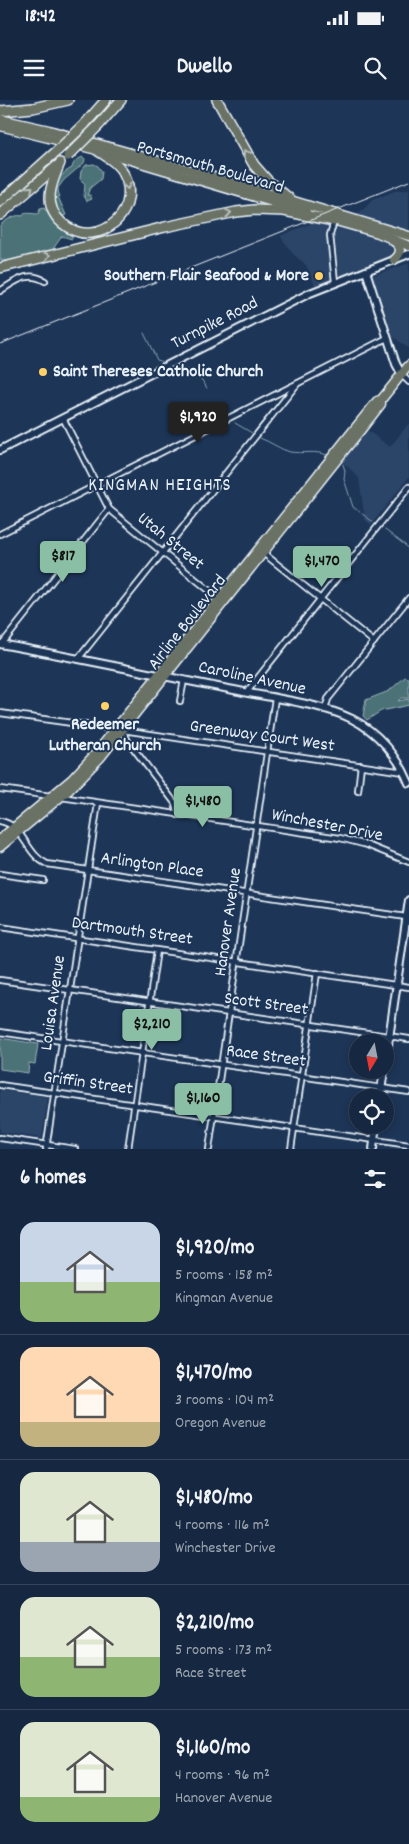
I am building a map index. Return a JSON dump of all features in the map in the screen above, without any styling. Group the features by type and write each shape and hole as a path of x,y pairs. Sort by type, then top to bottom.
{"highway":[{"path":"0,111 33,108 68,100"},
{"path":"0,202 84,125 106,100"},
{"path":"0,214 68,156 121,100"},
{"path":"217,100 254,165 268,181 291,200"},
{"path":"60,163 50,190 50,204 55,215 65,225 75,231 87,233 104,230 115,223 124,212 128,193 126,179 119,167 97,150"},
{"path":"0,268 165,227 236,212 254,210 284,211 334,221"}],"main road":[{"name":"Portsmouth Boulevard","path":"0,118 85,140 409,236"},
{"name":"Portsmouth Boulevard","path":"0,126 97,150 378,233 409,246"},
{"path":"378,233 409,241"},
{"path":"387,237 397,244 400,249 400,254 394,260"},
{"name":"Airline Boulevard","path":"0,847 16,830 92,766 350,438 381,404 381,400 409,365"},
{"name":"Airline Boulevard","path":"0,840 16,830"}],"street":[{"path":"334,221 330,235 335,282"},
{"name":"Turnpike Road","path":"0,450 310,293 409,254"},
{"name":"Turnpike Road","path":"366,271 379,270 409,259"},
{"path":"366,271 396,364 402,375 409,382"},
{"path":"0,290 22,277 32,276 45,280"},
{"path":"0,534 387,338"},
{"path":"78,659 298,383"},
{"name":"Utah Street","path":"63,418 109,510 221,600"},
{"path":"246,693 409,487"},
{"path":"1,644 109,510"},
{"path":"261,551 374,642"},
{"path":"325,710 328,699 408,602"},
{"name":"Caroline Avenue","path":"1,644 276,698 347,717 368,729 390,750 409,783"},
{"path":"180,701 184,680"},
{"name":"Hanover Avenue","path":"209,1149 276,698"},
{"name":"Greenway Court West","path":"0,712 404,772"},
{"path":"119,730 174,803 178,814"},
{"path":"358,792 361,765"},
{"name":"Winchester Drive","path":"0,788 354,841 409,862"},
{"name":"Louisa Avenue","path":"46,1147 98,803"},
{"name":"Arlington Place","path":"0,821 8,823 42,862 51,865 406,918"},
{"path":"0,874 43,880"},
{"path":"390,1034 409,900"},
{"name":"Dartmouth Street","path":"0,926 409,987"},
{"path":"128,1149 158,950"},
{"path":"292,1149 317,973"},
{"name":"Scott Street","path":"0,980 375,1034"},
{"name":"Race Street","path":"0,1032 409,1092"},
{"name":"Scott Street","path":"394,1037 409,1039"},
{"path":"382,1088 383,1079"},
{"name":"Griffin Street","path":"0,1085 409,1146"},
{"path":"373,1149 375,1134"},
{"path":"0,1138 46,1147 75,1149"}],"shaded area":[{"path":"409,190 409,232 354,216 372,200 395,191"},
{"path":"317,221 392,243 398,248 393,258 315,286 306,265 293,254 280,236"},
{"path":"409,263 409,349 391,335 372,276"},
{"path":"409,423 409,477 371,525 365,520 359,478 342,461 367,430 390,447"},
{"path":"0,1090 48,1097 42,1138 0,1132"}],"green space":[{"path":"83,157 85,159 84,163 64,180 58,188 59,199 66,215 61,217 55,196 57,183 60,177 72,168 76,161"},
{"path":"94,164 102,172 101,179 90,188 87,195 90,195 92,199 87,201 84,196 85,184 80,179 81,171 86,165"},
{"path":"44,208 53,222 73,235 72,239 62,236 51,252 14,261 0,260 0,225 8,219 23,216 25,213 38,214 40,209"},
{"path":"405,677 409,678 409,698 401,698 398,701 409,699 409,705 381,711 367,720 363,716 366,700 389,691"},
{"path":"0,1038 38,1044 35,1064 29,1063 28,1073 0,1069"}],"waterway":[{"path":"144,333 157,360 165,363"},
{"path":"174,366 193,373 201,379 207,388"},
{"path":"235,423 252,433"},
{"path":"260,438 290,452 327,455"},
{"path":"343,464 345,471 344,479 353,507 373,522"},
{"path":"385,530 409,550"}],"railway":[{"path":"0,344 409,181"}],"place":[{"name":"Southern Flair Seafood & More","path":"319,276"},
{"name":"Saint Thereses Catholic Church","path":"43,372"},
{"name":"Redeemer Lutheran Church","path":"105,706"}],"district":[{"name":"KINGMAN HEIGHTS","path":"160,486"}]}
